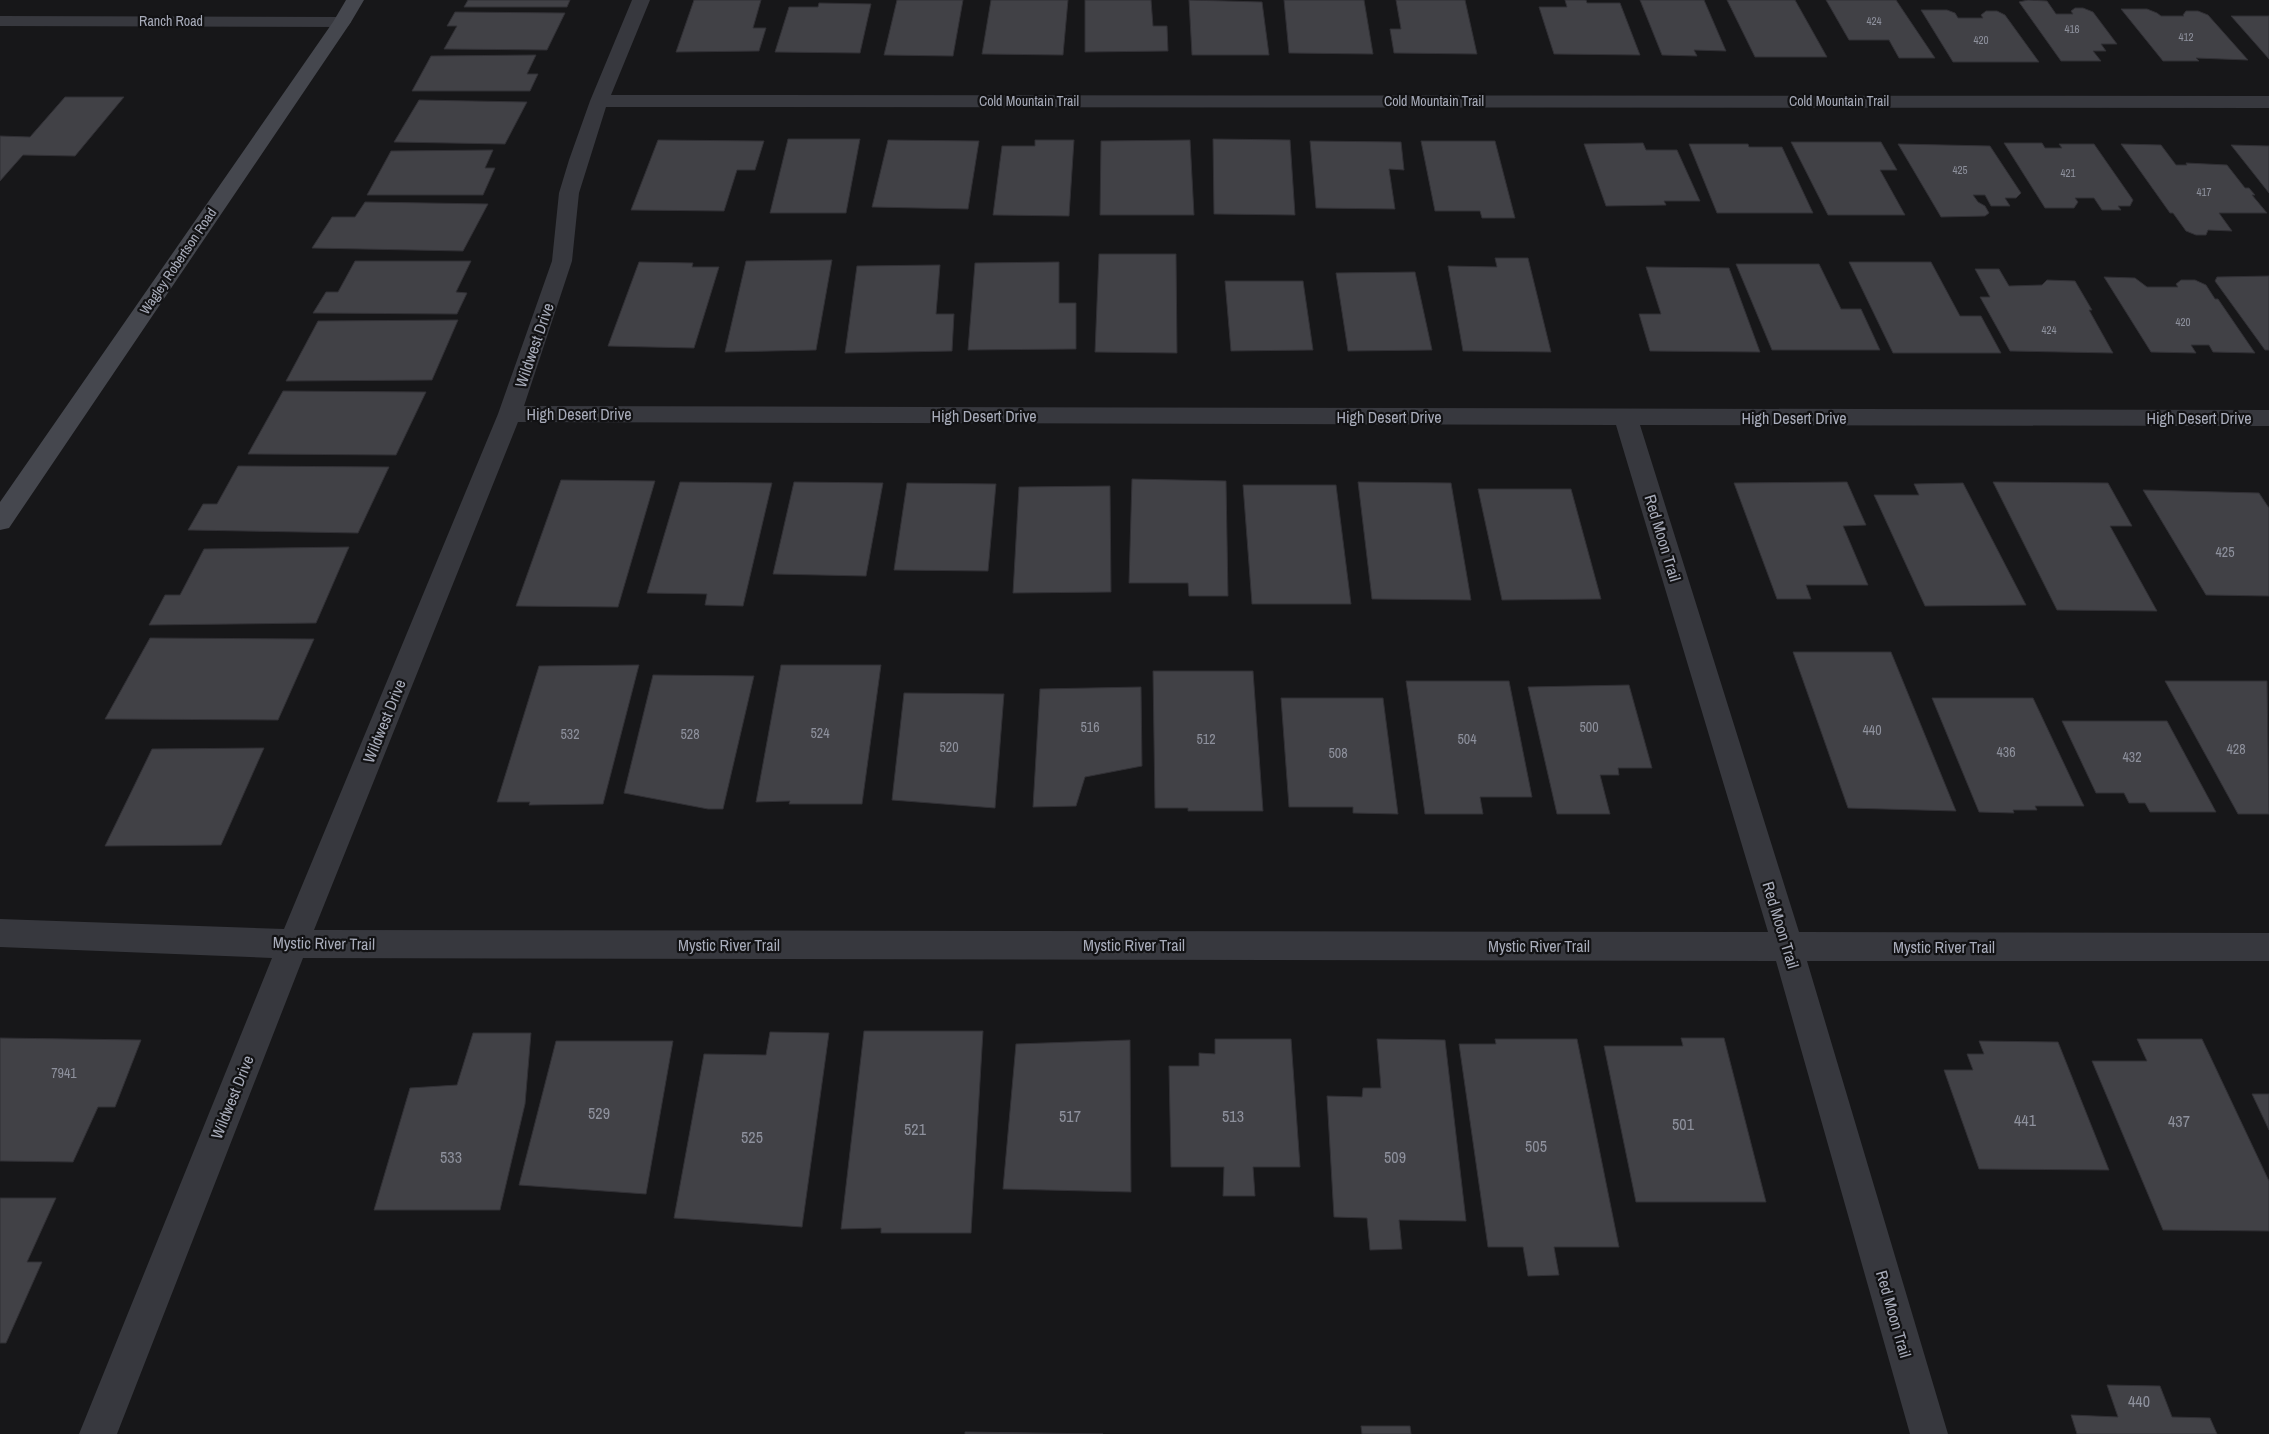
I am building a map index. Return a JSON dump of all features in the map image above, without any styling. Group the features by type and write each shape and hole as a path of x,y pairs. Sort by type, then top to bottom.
{"street":[{"name":"Wagley Robertson Road","path":"0,520 342,22 355,0"},
{"name":"Wildwest Drive","path":"98,1434 293,944 510,414 562,262 569,193 599,101 641,0"},
{"name":"Ranch Road","path":"0,21 342,22"},
{"name":"Cold Mountain Trail","path":"599,101 2269,102"},
{"name":"High Desert Drive","path":"510,414 2269,418"},
{"name":"Red Moon Trail","path":"1626,418 1788,946 1929,1434"},
{"name":"Mystic River Trail","path":"0,933 293,944 2269,947"}],"building":[{"path":"468,0 570,0 567,7 464,7"},
{"path":"694,0 761,0 753,28 766,28 759,51 676,52"},
{"path":"897,0 963,0 953,56 884,55"},
{"path":"991,0 1068,0 1063,55 982,54"},
{"path":"1085,0 1151,0 1153,26 1167,26 1168,51 1085,52"},
{"path":"1189,0 1262,2 1269,55 1192,55"},
{"path":"1284,0 1364,0 1373,54 1289,53"},
{"path":"1396,0 1465,0 1477,54 1394,53 1390,29 1401,29"},
{"path":"1565,0 1586,0 1587,3 1620,3 1640,55 1554,54 1539,7 1567,7"},
{"path":"1640,0 1704,0 1726,51 1694,50 1697,56 1662,55"},
{"path":"1727,0 1795,0 1827,57 1755,57"},
{"path":"1826,0 1896,0 1935,58 1899,58 1889,40 1849,40"},
{"path":"2028,0 2047,1 2056,14 2073,14 2071,11 2075,8 2083,8 2093,12 2117,44 2101,44 2106,51 2093,51 2101,61 2061,61 2019,2"},
{"path":"819,3 871,4 860,53 775,52 789,7 818,7"},
{"path":"2121,9 2147,9 2161,16 2184,16 2186,11 2198,11 2208,15 2248,60 2196,58 2199,61 2163,61"},
{"path":"1921,10 1947,10 1955,13 1958,18 1983,18 1981,15 1986,11 1997,11 2005,15 2039,62 1953,62"},
{"path":"455,12 565,13 547,50 444,49 457,26 447,26"},
{"path":"2231,16 2269,16 2269,59"},
{"path":"536,55 527,74 538,74 530,91 412,91 431,56"},
{"path":"65,97 124,97 75,156 23,155 0,181 0,136 30,137"},
{"path":"419,100 527,102 505,144 394,142"},
{"path":"788,139 860,139 846,213 770,213"},
{"path":"1213,139 1290,140 1295,215 1214,214"},
{"path":"658,140 764,141 755,170 737,170 724,211 631,210"},
{"path":"888,140 979,141 968,209 872,207"},
{"path":"1035,140 1074,140 1069,216 993,215 1002,146 1035,146"},
{"path":"1190,140 1194,215 1100,215 1101,141"},
{"path":"1310,141 1401,142 1404,170 1389,169 1395,209 1316,208"},
{"path":"1421,141 1495,141 1515,218 1482,218 1480,211 1435,211"},
{"path":"1791,142 1881,142 1897,170 1880,170 1905,215 1828,215"},
{"path":"1643,143 1646,150 1677,150 1700,201 1664,201 1666,205 1606,206 1584,144"},
{"path":"2004,143 2042,143 2045,148 2062,148 2059,144 2094,144 2133,200 2130,206 2118,206 2121,210 2102,210 2094,198 2075,198 2078,202 2074,208 2045,208"},
{"path":"1689,144 1748,144 1749,147 1782,147 1813,213 1717,213"},
{"path":"1898,144 1990,146 2021,193 2016,198 2005,198 2010,206 1991,206 1985,195 1973,195 1978,202 1985,206 1989,213 1985,216 1941,217"},
{"path":"2121,144 2161,145 2176,165 2187,165 2186,163 2227,165 2245,188 2249,188 2255,195 2252,195 2267,213 2219,213 2232,231 2208,230 2206,235 2196,235 2186,231 2173,213 2170,213"},
{"path":"2231,145 2269,146 2269,193"},
{"path":"493,150 485,168 495,168 483,195 367,195 391,151"},
{"path":"365,202 488,204 463,251 312,248 332,217 355,217"},
{"path":"1099,254 1176,254 1177,353 1095,352"},
{"path":"1495,258 1528,258 1551,352 1463,351 1448,266 1497,267"},
{"path":"832,260 816,350 725,352 746,261"},
{"path":"355,261 471,261 456,292 467,293 457,314 313,313 326,292 338,292"},
{"path":"639,262 693,263 692,267 719,267 694,348 608,346"},
{"path":"1059,262 1059,303 1076,303 1076,349 968,350 975,263"},
{"path":"1849,262 1931,262 1960,316 1981,316 2001,353 1893,353"},
{"path":"1736,264 1819,264 1841,309 1861,309 1880,350 1772,350"},
{"path":"940,265 936,314 954,314 952,351 845,353 857,266"},
{"path":"1646,267 1729,268 1760,352 1650,351 1639,314 1661,314"},
{"path":"1975,269 1999,269 2009,286 2042,285 2047,280 2075,281 2113,353 2010,351 1980,297 1990,297"},
{"path":"1415,272 1432,350 1348,351 1336,273"},
{"path":"2269,276 2269,350 2265,350 2215,281 2217,277"},
{"path":"2104,277 2135,278 2147,287 2178,287 2176,284 2181,280 2195,280 2206,285 2215,299 2218,299 2255,353 2213,352 2209,345 2191,345 2196,353 2151,352"},
{"path":"1225,281 1303,281 1313,350 1231,351"},
{"path":"458,320 432,380 286,381 318,321"},
{"path":"283,391 426,392 396,455 248,454"},
{"path":"238,466 389,467 358,533 188,530 203,504 217,504"},
{"path":"1132,479 1226,481 1228,596 1189,596 1188,583 1129,583"},
{"path":"561,480 655,481 618,607 516,606"},
{"path":"680,482 772,483 743,606 705,605 707,594 647,593"},
{"path":"794,482 883,483 866,576 773,574"},
{"path":"1358,482 1451,483 1471,600 1372,599"},
{"path":"1847,482 1866,525 1843,526 1868,585 1806,585 1811,599 1777,599 1734,483"},
{"path":"1993,482 2108,483 2132,526 2110,526 2157,611 2057,610"},
{"path":"907,483 996,484 988,571 894,570"},
{"path":"1963,483 2026,605 1925,606 1874,495 1919,495 1914,484"},
{"path":"1243,485 1336,485 1351,604 1252,604"},
{"path":"1110,486 1111,592 1013,593 1019,487"},
{"path":"1478,489 1571,489 1601,599 1502,600"},
{"path":"2143,490 2259,493 2269,508 2269,596 2206,595"},
{"path":"349,547 316,623 149,625 165,595 180,595 204,549"},
{"path":"150,638 314,639 278,720 105,719"},
{"path":"1793,652 1891,652 1956,811 1848,808"},
{"path":"639,665 603,804 529,805 530,802 497,802 539,666"},
{"path":"781,665 881,665 862,804 789,804 790,801 756,802"},
{"path":"1153,671 1253,671 1263,811 1188,811 1188,808 1155,808"},
{"path":"653,675 754,676 723,809 708,809 624,793"},
{"path":"1406,681 1509,681 1532,797 1480,797 1483,814 1425,814"},
{"path":"2165,681 2267,681 2269,814 2238,814"},
{"path":"1629,685 1652,768 1618,768 1619,775 1600,775 1610,814 1557,814 1528,687"},
{"path":"1141,687 1142,766 1085,777 1076,806 1033,807 1040,689"},
{"path":"904,693 1004,694 995,808 892,800"},
{"path":"1281,698 1383,698 1398,814 1353,813 1353,807 1289,807"},
{"path":"1932,698 2033,698 2084,806 2035,806 2037,810 2013,810 2014,813 1979,812"},
{"path":"2062,721 2167,721 2216,812 2150,812 2145,803 2129,803 2124,793 2096,793"},
{"path":"264,748 221,845 105,846 152,749"},
{"path":"864,1031 983,1031 971,1233 881,1233 881,1228 841,1229"},
{"path":"770,1032 829,1033 802,1227 674,1218 704,1054 766,1055"},
{"path":"473,1033 531,1033 525,1104 500,1210 374,1210 410,1088 457,1085"},
{"path":"0,1038 141,1040 115,1107 98,1107 73,1162 0,1161"},
{"path":"1681,1038 1724,1038 1766,1202 1636,1202 1604,1046 1683,1046"},
{"path":"1215,1039 1291,1039 1300,1167 1253,1167 1255,1196 1223,1196 1224,1167 1171,1167 1169,1066 1199,1066 1199,1053 1215,1054"},
{"path":"1377,1039 1445,1040 1466,1221 1399,1220 1402,1249 1370,1250 1367,1218 1334,1217 1327,1096 1362,1097 1363,1088 1381,1088"},
{"path":"1495,1039 1577,1039 1619,1247 1554,1247 1559,1275 1528,1276 1523,1247 1488,1247 1459,1044 1496,1044"},
{"path":"2137,1039 2202,1039 2269,1181 2269,1231 2163,1230 2092,1061 2147,1061"},
{"path":"1130,1040 1131,1192 1003,1189 1016,1044"},
{"path":"556,1041 673,1041 646,1194 519,1185"},
{"path":"1979,1041 2058,1042 2109,1170 1979,1169 1944,1070 1973,1070 1967,1054 1984,1054"},
{"path":"2252,1094 2269,1094 2269,1130"},
{"path":"0,1198 56,1198 27,1262 42,1262 6,1343 0,1343"},
{"path":"2107,1385 2160,1386 2172,1417 2210,1418 2217,1434 2077,1434 2071,1415 2118,1417"},
{"path":"1361,1426 1410,1426 1411,1434 1362,1434"},
{"path":"965,1432 1103,1434 965,1434"}]}
